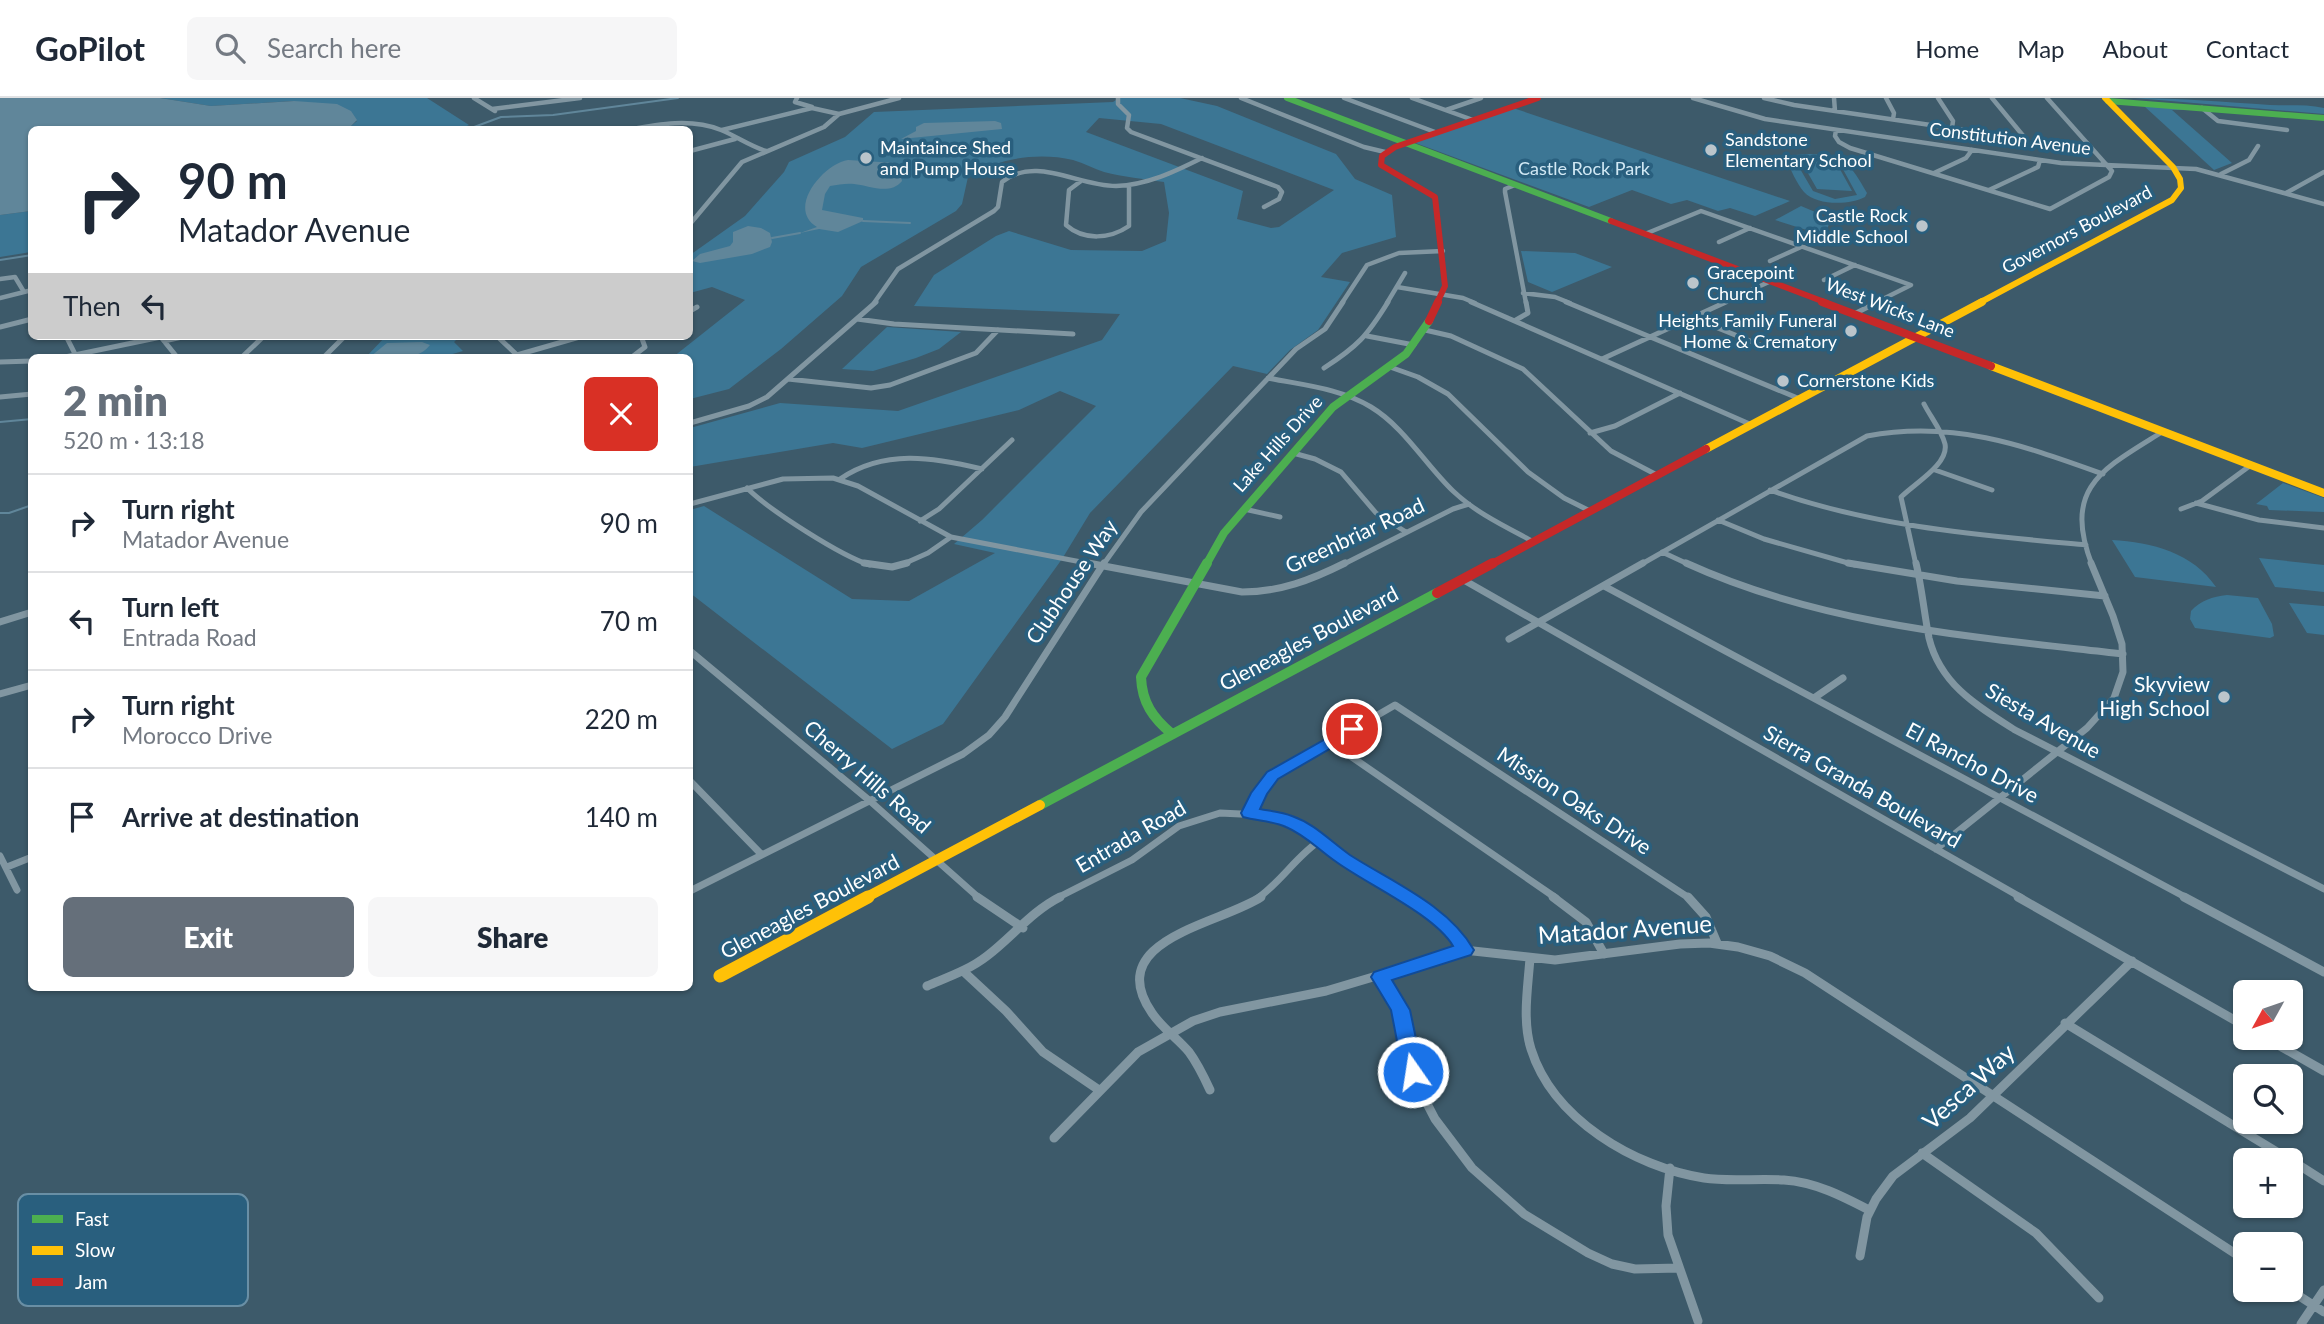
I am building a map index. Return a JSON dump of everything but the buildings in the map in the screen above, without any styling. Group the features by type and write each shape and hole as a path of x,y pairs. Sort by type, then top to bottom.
{"street":[{"path":"474,98 497,112"},
{"path":"492,109 580,98"},
{"path":"797,98 795,102 839,114"},
{"path":"693,221 742,163 824,127 839,114 899,98"},
{"path":"1118,98 1118,104 1129,115 1127,128 1278,187 1282,192 1279,199 1264,207"},
{"path":"1241,98 1364,147 1385,152 1435,132 1538,98"},
{"name":"West Wicks Lane","path":"1287,98 2324,493"},
{"path":"1344,98 1435,132"},
{"path":"1412,98 1473,120"},
{"path":"1445,110 1481,98"},
{"name":"Constitution Avenue","path":"1693,98 1765,119 2040,160 2173,167 2221,175 2324,204"},
{"path":"1702,101 1709,98"},
{"path":"1764,98 2026,139 1992,98"},
{"path":"1834,98 1835,111"},
{"path":"1886,98 1894,113 1893,119"},
{"path":"1938,98 1953,121 1952,128"},
{"path":"1836,130 1835,136 1839,142 1850,148 2050,209 2109,177 2112,171 2047,98"},
{"path":"2108,99 2324,118"},
{"name":"Governors Boulevard","path":"1917,336 2172,200 2181,188 2180,178 2173,167 2108,99"},
{"path":"2117,110 2124,105 2143,104"},
{"path":"722,130 812,108"},
{"path":"2202,108 2218,121 2287,130"},
{"path":"658,126 688,122 722,130 766,152"},
{"path":"693,150 736,139"},
{"path":"2221,175 2251,159 2257,153 2258,146"},
{"path":"1933,173 1966,158 1972,150"},
{"name":"Lake Hills Drive","path":"1172,734 1154,721 1143,706 1139,691 1141,677 1224,533 1333,407 1390,367 1414,345 1445,286 1435,197 1426,188 1384,168 1380,159 1385,152"},
{"path":"693,422 761,401 877,301 898,269 994,211 1005,178 1040,170 1104,186 1129,185 1158,179 1202,158"},
{"path":"1989,190 2038,167 2040,160"},
{"path":"2286,193 2324,172"},
{"path":"2316,177 2324,179"},
{"path":"1081,181 1069,190 1066,225 1072,231 1087,236 1114,234 1129,226 1129,185"},
{"path":"1515,185 1505,189 1505,192 1528,313 1516,320"},
{"path":"1645,234 1701,211 1911,285 1856,313"},
{"path":"1719,242 1751,228"},
{"path":"1770,261 1802,246"},
{"name":"Clubhouse Way","path":"693,889 963,754 989,735 1005,717 1102,566 1141,512 1296,349 1325,329 1367,265 1399,253 1443,251"},
{"path":"1824,280 1855,265"},
{"path":"1324,368 1351,351 1367,336 1405,273"},
{"path":"0,279 15,277 24,292"},
{"path":"1602,359 1771,281"},
{"path":"1397,287 1463,298 1752,425"},
{"path":"0,298 28,291"},
{"path":"1523,293 1555,297 1800,399"},
{"path":"693,310 698,307"},
{"path":"1693,318 1760,345"},
{"path":"857,319 894,324 1073,334"},
{"path":"0,327 28,320"},
{"path":"788,379 871,388 890,384 976,353 998,330"},
{"path":"1424,330 1451,336 1524,369 1611,452 1657,475"},
{"path":"1367,336 1414,345"},
{"name":"Gleneagles Boulevard","path":"720,976 1917,336"},
{"path":"86,354 152,340"},
{"path":"164,340 175,354"},
{"path":"245,354 260,340"},
{"path":"327,354 341,340"},
{"path":"501,340 512,354"},
{"path":"521,354 569,340"},
{"path":"636,354 645,347 644,340"},
{"path":"0,362 28,361"},
{"path":"1390,367 1418,377 1448,394 1528,472 1564,498 1590,511"},
{"path":"1268,378 1346,397 1377,411 1469,504 1534,542"},
{"path":"1590,433 1615,426 1680,393"},
{"path":"0,397 28,394"},
{"path":"1924,404 1945,444 1944,457 1935,470 1992,489"},
{"path":"1509,639 1867,436 1887,431 1964,431 2011,441 2103,474"},
{"path":"1936,849 2058,752 2091,724 2114,699 2125,665 2118,627 2086,545 2082,528 2083,500 2091,484 2162,432"},
{"path":"920,521 939,509 1012,440"},
{"path":"1293,453 1323,462 1341,472 1376,513 1406,532"},
{"path":"841,480 859,466 884,461 935,458 982,468"},
{"path":"2181,509 2196,503 2251,465"},
{"name":"Siesta Avenue","path":"1935,470 1918,480 1901,497 1905,526 1919,576 1936,660 1958,688 1976,705 2015,730 2324,889"},
{"name":"Greenbriar Road","path":"693,503 747,488 804,477 841,480 864,488 951,537 1242,592 1267,592 1309,581 1453,509 1469,504"},
{"path":"747,488 765,504 868,565 892,567 915,562 951,537"},
{"path":"1770,489 1821,509 1859,519 2086,545"},
{"path":"2196,503 2241,517 2281,525 2324,528"},
{"path":"1244,509 1280,517"},
{"path":"1718,520 1778,546 1842,563 1919,576 2105,596"},
{"path":"1662,552 1689,566 1773,599 1839,617 2123,654"},
{"name":"Sierra Granda Boulevard","path":"1462,579 2233,1019"},
{"name":"El Rancho Drive","path":"1604,586 2324,972"},
{"path":"0,622 28,613"},
{"path":"2024,642 2027,652"},
{"name":"Cherry Hills Road","path":"693,654 870,801 991,908 1023,928"},
{"path":"1814,698 1843,678"},
{"path":"0,694 28,686"},
{"name":"Mission Oaks Drive","path":"1330,742 1395,705 1687,896 1706,917 1717,943"},
{"path":"1250,813 1259,793 1272,776 1330,742 1559,898 1586,922 1604,954"},
{"path":"693,783 761,854"},
{"name":"Entrada Road","path":"927,986 963,971 993,952 1048,903 1132,860 1179,826 1204,816 1250,813 1295,823 1322,839 1341,857 1449,928 1464,950"},
{"path":"1210,1090 1199,1066 1187,1049 1154,1018 1142,994 1140,978 1150,952 1176,932 1223,916 1254,901 1269,890 1308,848 1322,839"},
{"path":"0,856 17,890"},
{"path":"7,867 28,859"},
{"name":"Matador Avenue","path":"1054,1138 1138,1052 1169,1033 1220,1013 1326,991 1464,950 1488,950 1551,960 1671,943 1717,943 1758,951 1783,961 2233,1252"},
{"path":"1530,958 1527,1018 1531,1047 1543,1078 1582,1122 1618,1146 1670,1168 1700,1177 1731,1181 1795,1181 1831,1190 1869,1210"},
{"name":"Vesca Way","path":"1860,1256 1860,1241 1869,1210 1888,1181 1901,1167 1945,1139 2132,961"},
{"path":"963,971 1006,1011 1043,1052 1099,1090"},
{"path":"1380,977 1401,1010 1408,1052 1422,1094 1454,1146 1480,1176 1524,1214 1556,1235 1612,1264 1659,1271 1679,1268"},
{"path":"2065,1023 2271,1148"},
{"path":"2287,1050 2324,1071"},
{"path":"1922,1153 1943,1171 1985,1196 2034,1231 2063,1256 2099,1298"},
{"path":"1670,1168 1667,1223 1670,1242 1694,1301 1698,1321"},
{"path":"2303,1168 2324,1181"},
{"path":"2301,1324 2324,1290"},
{"path":"2303,1298 2324,1312"}],"green space":[{"path":"160,98 427,98 469,125 351,126 357,121 293,101 211,106"},
{"path":"1119,98 1180,98 1217,106 1336,154 1355,179 1392,195 1396,237 1342,253 1321,277 1350,282 1318,330 1290,350 1267,374 1233,366 1090,513 1062,559 943,724 892,749 693,595 693,509 704,506 852,599 909,601 995,553 954,544 982,520 1096,406 1060,391 1019,410 862,448 833,443 693,466 693,427 780,403 898,411 1102,340 1120,314 914,306 934,275 996,236 1009,231 1071,250 1142,251 1166,241 1169,213 1164,182 1111,174 1060,158 1019,158 992,165 968,177 962,204 956,211 861,267 842,296 781,349 729,389 693,398 693,354 677,354 745,300 712,287 693,292 693,253 745,216 784,172 789,162 845,137 874,112 1113,102","holes":["1099,118 1161,124 1334,190 1279,227 1271,228 1237,219 1243,191 1086,132"]},
{"path":"2135,98 2311,106 2324,108 2324,114"},
{"path":"2144,106 2194,110 2172,110 2232,163 2214,170"},
{"name":"Castle Rock Park","path":"1513,108 1790,201 1755,216 1730,208 1718,211 1687,200 1671,204 1632,190 1589,207 1413,142"},
{"path":"1795,155 1821,155 1839,159 1856,175 1867,193 1865,197 1851,202 1834,203 1810,197 1799,185 1787,161","holes":["1805,157 1822,157 1839,162 1857,195 1835,199 1813,191 1796,162"]},
{"path":"1801,161 1836,162 1852,191 1817,189"},
{"path":"1801,206 1820,214 1829,224 1827,230 1819,234 1775,220"},
{"path":"28,211 28,252 0,257 0,215"},
{"path":"1521,251 1575,253 1612,267 1552,292 1528,282"},
{"path":"887,327 961,332 939,349 916,358 873,371 842,369"},
{"path":"382,340 456,340 454,342 463,351 452,354 369,354"},
{"path":"2283,483 2324,498 2324,512 2269,510 2267,506 2256,504"},
{"path":"2112,540 2142,543 2184,558 2207,575 2216,587 2135,577"},
{"path":"2259,558 2324,565 2324,592 2275,587"},
{"path":"2227,595 2258,598 2272,624 2274,636 2270,638 2195,628 2190,619 2191,611 2207,600"},
{"path":"2289,603 2324,606 2324,635 2307,633"}],"shaded area":[{"path":"0,98 160,98 211,106 294,101 337,104 351,111 357,120 351,126 28,126 28,211 0,215"},
{"path":"924,123 1001,123 1002,129 901,139"},
{"path":"848,160 896,163 899,165 902,181 885,189 851,184 830,186 825,194 822,210 863,218 863,221 838,232 819,229 800,233 817,227 808,219 805,210 812,188 828,170"},
{"path":"748,226 761,228 770,233 772,242 770,247 752,254 700,263 693,261 700,254 730,246 733,232"},
{"path":"422,342 430,345 418,354 374,354 387,343"}],"waterway":[{"path":"477,126 501,117 553,115 678,98"},
{"path":"863,221 910,223"},
{"path":"772,238 800,233"},
{"path":"0,260 28,256"},
{"path":"0,422 28,419"},
{"path":"0,513 28,506"}],"traffic: fast":[{"path":"1287,98 1611,221"},
{"path":"2108,101 2324,118"},
{"path":"1172,734 1145,703 1141,677 1224,533 1333,407 1406,354 1429,321"},
{"path":"1040,805 1437,593"}],"traffic: slow":[{"path":"1706,449 2172,200 2181,188 2180,179 2173,167 2105,98"},
{"path":"1991,366 2324,493"},
{"path":"720,976 1040,805"}],"traffic: jam":[{"path":"1429,321 1445,286 1435,197 1381,165 1382,156 1395,147 1538,98"},
{"path":"1611,221 1991,366"},
{"path":"1437,593 1706,449"}],"place":[{"name":"Sandstone Elementary School","path":"1711,150"},
{"name":"Maintaince Shed and Pump House","path":"866,158"},
{"name":"Castle Rock Middle School","path":"1922,226"},
{"name":"Gracepoint Church","path":"1693,283"},
{"name":"Heights Family Funeral Home & Crematory","path":"1851,331"},
{"name":"Cornerstone Kids","path":"1783,381"},
{"name":"Skyview High School","path":"2224,697"}],"route":[{"path":"1352,729 1272,776 1259,793 1250,813 1295,823 1322,839 1341,857 1431,915 1456,936 1464,950 1380,977 1401,1010 1413,1072"}]}
